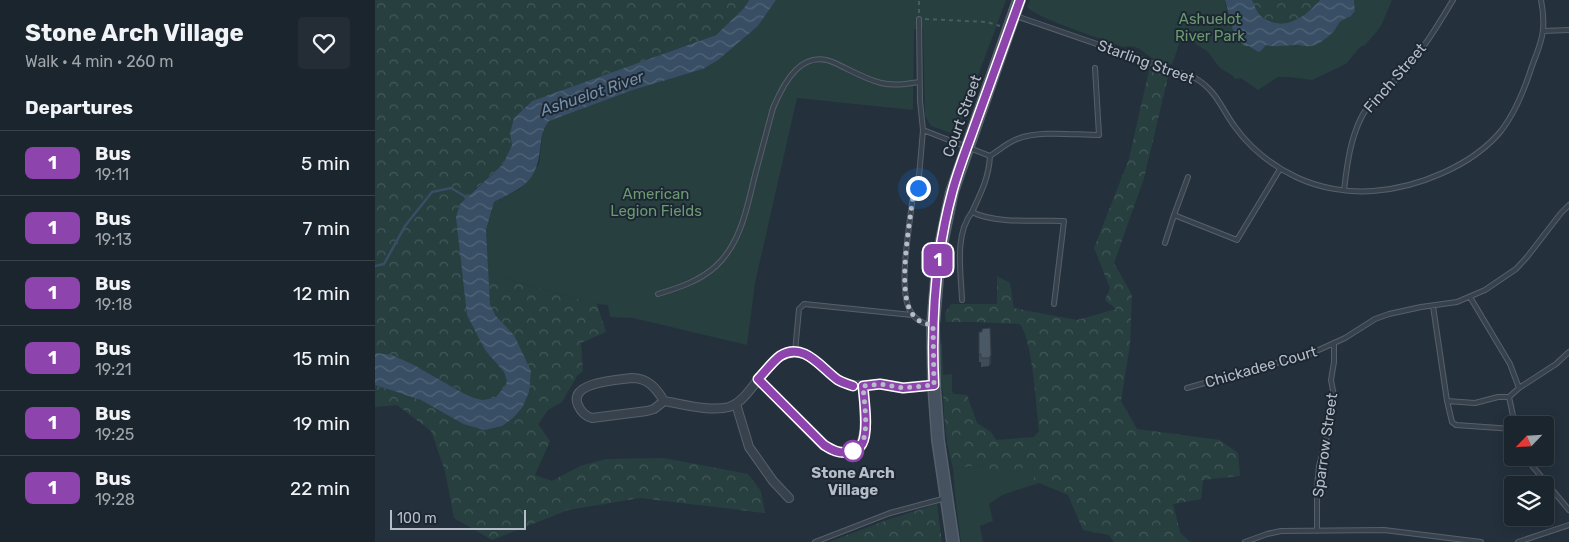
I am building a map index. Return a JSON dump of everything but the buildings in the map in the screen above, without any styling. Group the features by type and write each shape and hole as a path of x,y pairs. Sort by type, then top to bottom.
{"main road":[{"name":"Court Street","path":"953,542 939,440 934,385 933,325 939,255 952,192 1019,0"}],"street":[{"path":"664,401 654,409 647,411 592,418 581,412 576,401 577,396 585,387 639,378 646,380 653,386 664,401 709,408 729,407 735,404 781,356 795,352 806,354 813,358 837,379 853,386 880,384 903,388 934,385"},
{"path":"758,379 824,445 840,452 856,450 861,446 865,429 863,386"},
{"path":"735,404 749,447 777,486 789,498"}],"lane":[{"name":"Finch Street","path":"1344,190 1350,147 1363,114 1375,98 1403,73 1411,63 1453,0"},
{"name":"Starling Street","path":"1014,16 1181,73 1203,83 1217,97 1235,126 1256,152 1267,161 1296,177 1316,185 1344,190 1372,191 1408,184 1440,174 1475,155 1501,131 1528,80 1543,31 1541,0"},
{"path":"919,19 920,115 923,130 918,188 913,196 905,274 906,298 908,307 918,321 933,325"},
{"path":"1543,31 1569,30"},
{"path":"658,294 688,284 715,268 731,248 743,220 773,108 779,92 797,69 811,60 819,59 834,62 880,83 891,85 919,82"},
{"path":"962,300 961,242 963,227 984,187 991,156 1017,139 1029,136 1055,134 1099,135 1095,68"},
{"path":"923,130 991,156"},
{"path":"1174,215 1237,240 1280,168"},
{"path":"1165,243 1188,177"},
{"path":"1334,344 1375,319 1389,314 1457,302 1485,290 1516,269 1569,205"},
{"path":"972,212 985,217 1064,221 1054,304"},
{"path":"1470,297 1510,364 1519,388"},
{"path":"795,352 799,308 804,304 913,315"},
{"path":"1433,306 1447,401 1452,422 1456,426 1504,429"},
{"name":"Chickadee Court","path":"1187,388 1312,353 1334,344"},
{"name":"Sparrow Street","path":"1317,531 1319,466 1327,436 1334,396 1331,380 1334,344"},
{"path":"1447,401 1475,403 1498,397 1509,397 1519,388 1557,364 1569,352"},
{"path":"1509,397 1513,416"},
{"path":"1532,466 1569,510"},
{"path":"815,542 890,513 947,498"},
{"path":"1518,542 1569,525"},
{"path":"1245,542 1281,531 1385,530 1481,542"}],"path":[{"path":"919,0 919,19 987,22 1000,26"}],"green space":[{"path":"375,0 749,0 744,8 716,35 532,101 514,118 510,133 512,145 503,164 468,196 485,350 504,372 507,381 495,398 482,400 468,396 414,365 375,354"},
{"name":"American Legion Fields","path":"776,0 1006,0 956,135 931,126 925,116 923,29 914,29 913,110 797,98 755,283 747,345 633,318 610,317 608,305 597,304 488,274 486,230 494,202 520,189 539,164 543,130 549,121 633,90 703,69 758,26"},
{"name":"Ashuelot River Park","path":"1030,0 1225,0 1226,7 1244,46 1249,46 1259,52 1266,45 1297,44 1327,37 1334,31 1342,19 1350,17 1355,11 1354,0 1392,0 1381,26 1346,64 1312,80 1278,77 1258,90 1241,78 1235,79 1220,68 1208,52 1182,35 1172,65 1152,58 1136,47 1123,47 1043,17 1027,7"},
{"path":"1252,0 1320,0 1305,15 1286,23 1279,23 1263,18"},
{"path":"1149,70 1168,77 1144,178 1114,263 1132,295 1130,345 1121,401 1137,429 1220,440 1238,453 1240,476 1203,480 1201,499 1173,504 1180,532 1190,542 1114,542 1109,535 1083,530 1068,495 1034,481 1034,467 1029,462 1017,473 1012,469 992,475 984,475 985,465 953,468 945,422 943,393 967,395 977,423 991,432 996,440 1034,437 1039,431 1031,359 1020,324 946,322 945,313 951,304 997,304 997,276 1010,283 1014,308 1077,320 1116,309 1105,300 1110,288 1094,248 1129,159"},
{"path":"488,274 597,304 606,332 581,343 583,371 577,376 562,402 548,410 538,424 550,441 535,475 552,481 580,466 606,459 664,458 748,474 761,491 765,513 640,498 568,510 492,540 454,518 445,471 431,431 397,405 375,407 375,385 421,400 463,424 502,426 514,335 496,316 490,304"},
{"path":"942,343 943,375 952,374 952,391 954,394 943,393 940,385 939,345"},
{"path":"1029,461 1034,467 1034,481 1039,483 1002,495 989,504 993,521 980,526 983,542 961,542 953,468 985,465 985,475 992,475"},
{"path":"937,504 942,542 829,542 887,520"}],"water":[{"name":"Ashuelot River","path":"749,0 776,0 758,26 718,60 703,69 633,90 549,121 543,132 538,161 531,178 512,193 494,202 486,230 490,304 496,316 514,335 531,371 529,392 522,408 513,418 502,426 485,430 463,424 421,400 375,385 375,354 377,353 392,355 414,365 468,396 482,400 495,398 507,381 504,372 485,350 467,315 456,217 460,204 503,164 512,145 510,133 514,118 532,101 716,35 744,8"},
{"path":"1225,0 1252,0 1263,18 1279,23 1286,23 1305,15 1320,0 1354,0 1355,11 1350,17 1342,20 1333,32 1318,44 1312,46 1266,45 1258,52 1249,46 1244,46 1234,34"}],"waterway":[{"path":"375,266 384,264 405,226 432,192 451,188 468,198"}],"bus line":[{"name":"1","path":"853,386 837,379 813,358 797,352 781,356 758,379 824,445 840,452 856,450 861,446 865,429 863,386 880,384 913,388 934,385 933,325 935,290 946,218 963,157 1020,0"}],"place":[{"name":"Stone Arch Village","path":"853,451"}],"route":[{"path":"853,451 861,446 865,429 863,386 880,384 913,388 934,385 933,325 918,321 908,307 906,298 905,274 913,196 918,188"}]}
